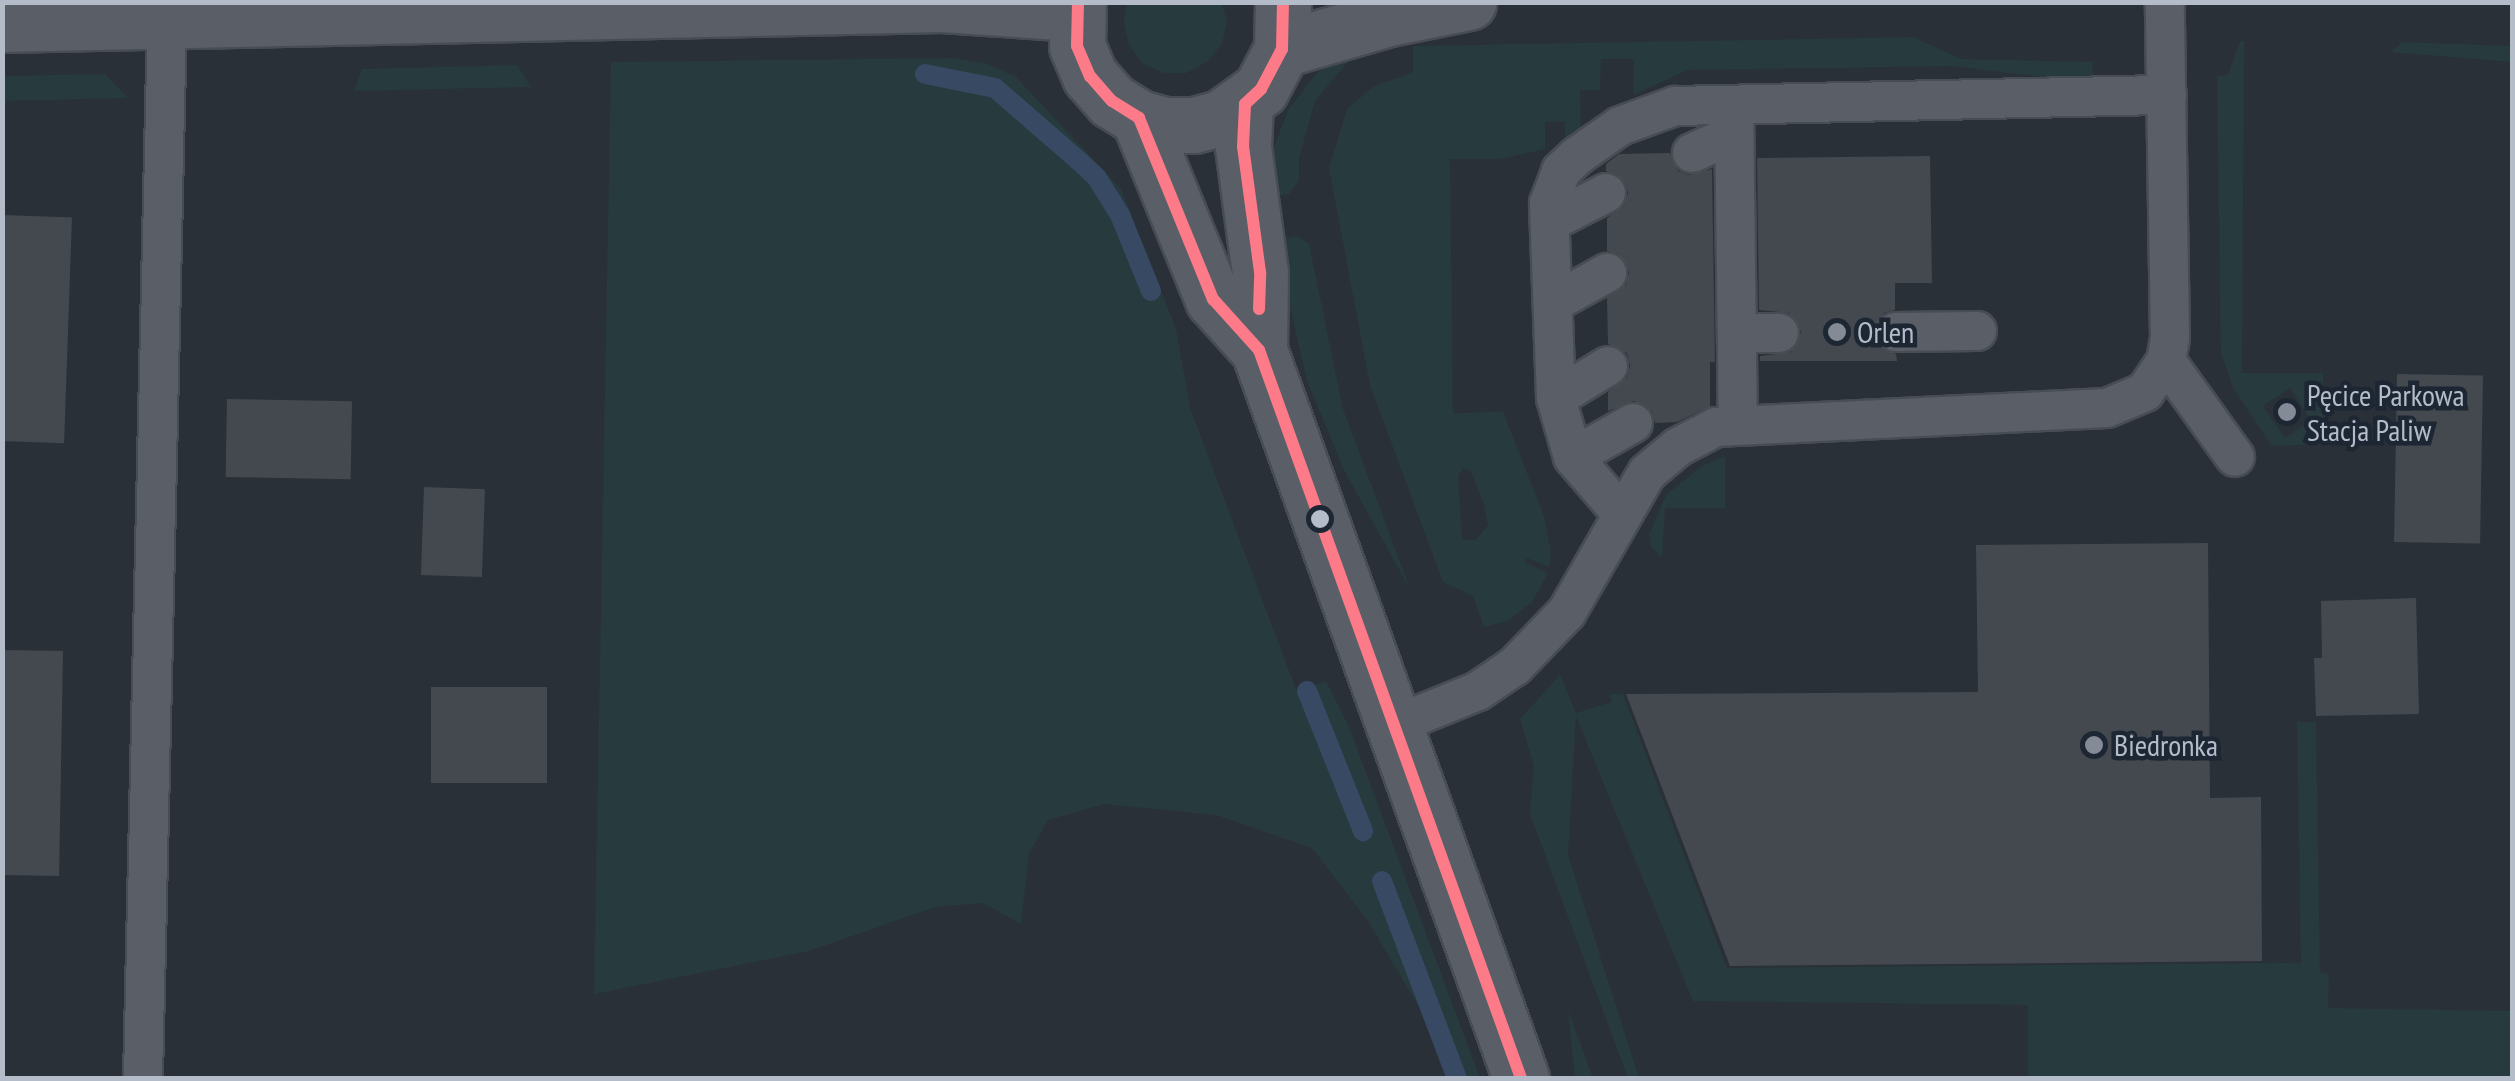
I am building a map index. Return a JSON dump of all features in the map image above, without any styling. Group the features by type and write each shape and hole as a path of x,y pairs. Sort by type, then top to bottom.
{"street":[{"path":"2,24 942,4 1076,8 1077,46 1090,76 1112,101 1139,118 1166,126 1194,126 1221,118 1261,88 1282,26 1390,18 1468,2"},
{"path":"1244,104 1243,147 1260,272 1258,350 1521,1078"},
{"path":"1139,118 1213,299 1258,350"}],"lane":[{"path":"1392,726 1478,691 1542,640 1590,579 1621,513 1661,459 1697,435 1738,422 2107,408 2145,392 2166,361 2170,338 2165,2"},
{"path":"142,1078 168,19"},
{"path":"1621,513 1573,458 1556,398 1550,222 1550,203 1560,172 1620,126 1676,106 1734,120 2167,95"},
{"path":"1692,153 1734,120"},
{"path":"1734,120 1722,210 1723,296 1738,422"},
{"path":"1550,222 1606,193"},
{"path":"1553,303 1607,273"},
{"path":"1896,332 1976,331"},
{"path":"1728,357 1779,333"},
{"path":"2166,361 2236,457"},
{"path":"1556,398 1608,366"},
{"path":"1573,458 1632,423"}],"green space":[{"path":"1127,3 1222,3 1227,22 1222,44 1207,62 1186,73 1163,73 1142,63 1129,45 1124,22"},
{"path":"1913,37 1961,59 2093,62 2092,83 1953,66 1688,70 1633,95 1634,59 1601,59 1600,90 1580,90 1581,129 1565,139 1565,121 1545,122 1545,149 1500,159 1450,159 1453,413 1503,412 1544,516 1551,552 1549,567 1527,558 1524,562 1548,573 1532,602 1508,621 1484,627 1473,596 1443,582 1370,385 1329,168 1347,109 1373,87 1413,72 1413,46","holes":["1463,468 1471,471 1488,525 1476,540 1462,539 1458,476"]},
{"path":"2240,41 2244,41 2242,373 2323,373 2323,444 2272,446 2234,390 2221,353 2217,76 2228,75","holes":["2290,388 2311,420 2285,438 2263,406"]},
{"path":"2402,42 2512,46 2512,62 2391,52"},
{"path":"1361,46 1315,101 1299,158 1299,180 1289,194 1268,197 1267,166 1288,110 1317,73"},
{"path":"950,58 988,64 1016,77 1121,189 1176,329 1190,408 1297,692 1326,681 1349,727 1480,1078 1447,1078 1420,1009 1368,921 1312,848 1216,815 1104,804 1048,820 1029,853 1021,924 983,903 935,907 809,951 594,994 611,62"},
{"path":"517,65 531,87 354,91 362,69"},
{"path":"105,74 128,98 3,101 3,76"},
{"path":"1297,236 1309,244 1343,409 1410,589 1345,472 1307,381 1275,240"},
{"path":"1725,456 1725,508 1665,508 1662,557 1652,548 1649,535 1666,495 1702,466"},
{"path":"1560,675 1576,713 1612,702 1610,694 1623,694 1727,968 2301,963 2297,722 2316,722 2320,972 2329,974 2328,1008 2512,1011 2512,1078 2028,1078 2028,1005 1693,1001 1576,716 1568,855 1639,1078 1628,1078 1530,814 1534,766 1520,719"},
{"path":"1568,1010 1593,1078 1575,1078"}],"building":[{"path":"1670,153 1678,171 1689,175 1712,169 1715,362 1710,362 1710,406 1677,422 1655,423 1652,411 1634,401 1608,411 1608,392 1627,378 1630,366 1627,353 1608,344 1607,298 1626,285 1629,272 1619,254 1607,251 1607,218 1624,206 1628,193 1625,182 1606,171 1606,164 1619,154"},
{"path":"1930,156 1932,283 1895,283 1895,310 1884,313 1874,331 1877,344 1896,354 1897,361 1760,361 1760,356 1791,352 1801,332 1789,313 1759,310 1757,158"},
{"path":"2,215 72,217 64,443 2,441"},
{"path":"2397,374 2483,376 2480,543 2394,542"},
{"path":"227,399 352,401 351,479 226,477"},
{"path":"424,487 485,489 482,577 421,575"},
{"path":"2208,543 2210,798 2261,797 2262,961 1730,966 1626,694 1978,692 1976,545"},
{"path":"2416,598 2419,714 2316,716 2314,658 2322,658 2321,601"},
{"path":"2,650 63,651 59,876 2,875"},
{"path":"431,687 547,687 547,783 431,783"}],"waterway":[{"path":"925,74 995,88 1097,178 1120,215 1151,291"},
{"path":"1307,691 1363,831"},
{"path":"1382,881 1457,1078"}],"transit line":[{"path":"1078,2 1077,46 1090,76 1112,101 1139,118 1213,299 1259,350 1521,1078"},
{"path":"1259,309 1260,272 1243,147 1245,104 1261,89 1282,49 1283,2"}],"place":[{"name":"Orlen","path":"1837,332"},
{"name":"Pęcice Parkowa Stacja Paliw","path":"2287,412"},
{"name":"Biedronka","path":"2094,745"}]}
